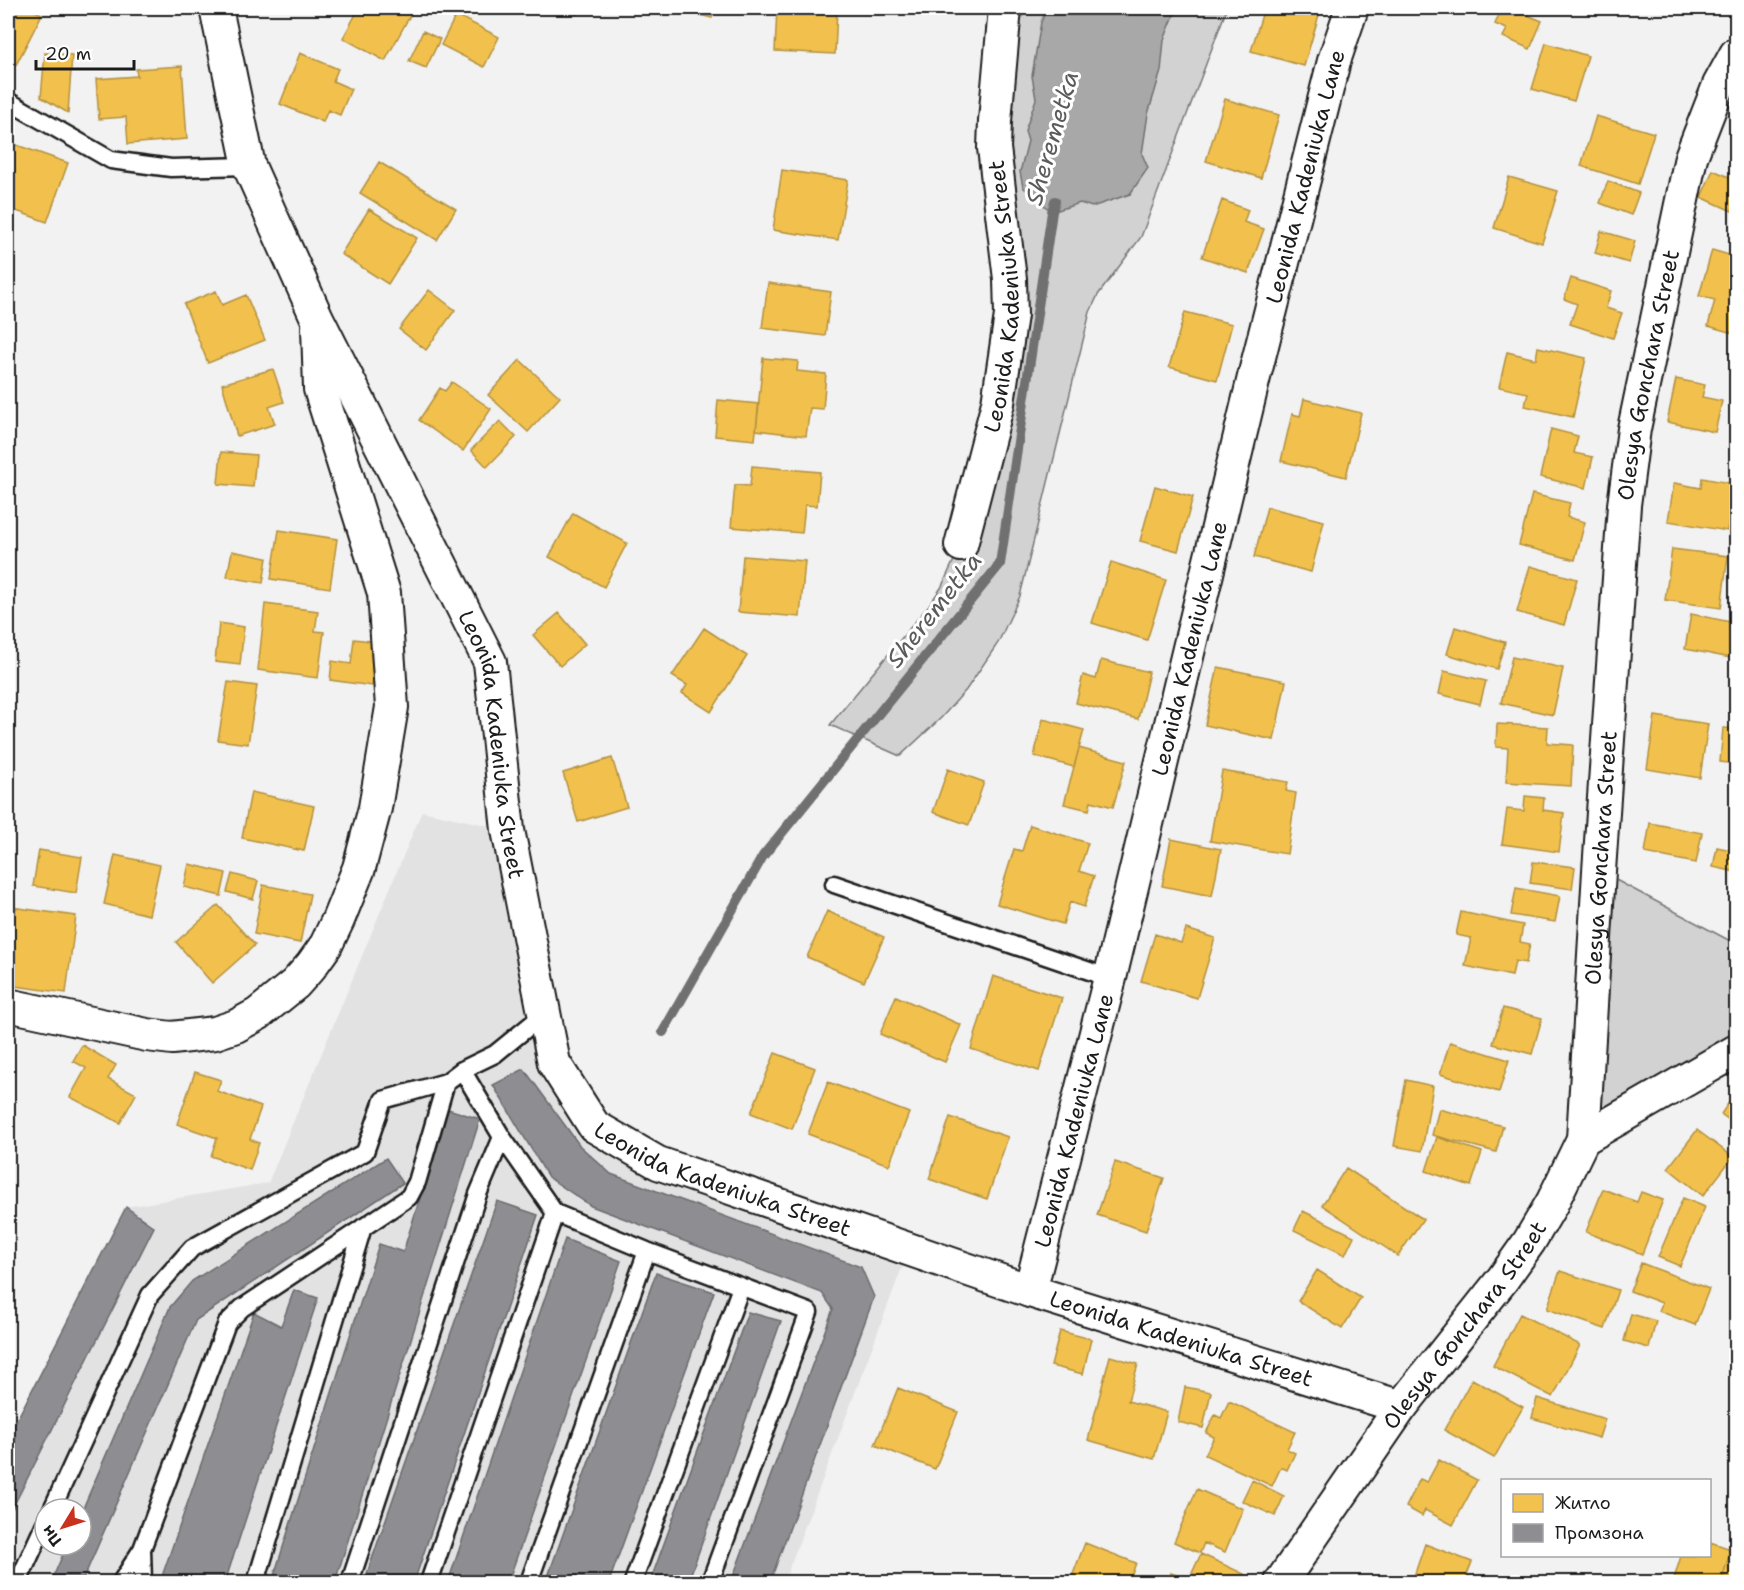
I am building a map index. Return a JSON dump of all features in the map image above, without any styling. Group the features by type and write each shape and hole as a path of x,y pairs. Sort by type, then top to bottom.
{"street":[{"name":"Leonida Kadeniuka Street","path":"961,545 998,403 1011,315 1010,279 994,148 1005,8"},
{"name":"Leonida Kadeniuka Lane","path":"1030,1291 1110,978 1255,373 1334,61 1352,8"},
{"name":"Leonida Kadeniuka Street","path":"222,13 249,166 317,318 490,662 508,830 554,1063 594,1126 658,1163 1030,1291 1401,1407"},
{"name":"Olesya Gonchara Street","path":"1281,1582 1401,1407 1502,1280 1528,1242 1552,1203 1584,1139 1598,882 1623,516 1634,429 1691,157 1719,85 1737,54"},
{"name":"Leonida Kadeniuka Street","path":"8,1005 147,1035 172,1038 215,1033 236,1026 258,1014 294,984 326,945 338,920 359,868 375,808 392,707 384,593 320,389 317,318"},
{"path":"1584,1139 1737,1051"}],"lane":[{"path":"8,102 111,160 171,168 249,166"},
{"path":"834,884 1110,978"},
{"path":"57,1497 150,1295 192,1248 365,1152 383,1100 446,1082 462,1070 495,1054 544,1014"},
{"path":"462,1070 502,1137 555,1213 647,1251 809,1312 710,1582"},
{"path":"121,1582 142,1549 227,1323 242,1308 409,1197 417,1182 446,1082"},
{"path":"350,1582 478,1194 502,1137"},
{"path":"429,1582 555,1213"},
{"path":"256,1582 363,1227"},
{"path":"529,1582 647,1251"},
{"path":"633,1582 741,1287"},
{"path":"18,1582 33,1549"},
{"path":"142,1549 143,1582"}],"shaded area":[{"path":"1005,8 1227,8 1141,237 1098,295 1090,312 1020,596 998,643 966,690 941,718 900,756 830,725 941,588 961,545 998,403"},
{"path":"422,811 508,830 554,1063 594,1126 909,1249 784,1582 8,1582 8,1437 126,1207 268,1183"},
{"path":"1599,871 1736,944 1736,1051 1583,1139"}],"water":[{"path":"1047,8 1177,8 1164,40 1161,71 1148,114 1142,154 1148,168 1130,194 1092,207 1080,203 1052,212 1023,187 1020,172 1028,141 1025,131 1036,99 1032,76 1041,22"}],"building: Житло":[{"path":"8,8 29,8 42,14 16,65 8,61"},
{"path":"351,8 414,8 385,61 343,38 357,12"},
{"path":"541,8 579,8 578,14"},
{"path":"672,8 714,8 712,18"},
{"path":"777,8 837,8 835,54 775,51"},
{"path":"1264,8 1321,8 1304,66 1251,51"},
{"path":"1502,8 1510,8 1542,21 1530,49 1503,37 1507,29 1495,24"},
{"path":"456,15 499,37 484,67 441,45"},
{"path":"423,31 440,39 426,68 409,61"},
{"path":"1546,43 1588,56 1574,101 1532,89"},
{"path":"45,53 72,55 68,113 41,97"},
{"path":"300,53 338,69 333,81 351,89 340,115 328,110 323,122 280,104"},
{"path":"182,66 187,139 128,144 126,117 99,119 96,79 137,76 136,69"},
{"path":"1225,99 1279,115 1261,178 1206,161"},
{"path":"1596,116 1654,133 1638,184 1581,166"},
{"path":"8,142 68,163 47,222 8,208"},
{"path":"379,162 456,209 437,240 360,193"},
{"path":"782,170 848,180 838,240 773,230"},
{"path":"1713,170 1736,180 1736,202 1732,211 1701,197"},
{"path":"1509,177 1558,191 1542,243 1494,228"},
{"path":"1608,181 1639,193 1631,215 1600,203"},
{"path":"1222,200 1248,210 1244,222 1264,229 1248,273 1202,257"},
{"path":"369,209 417,238 388,284 341,254"},
{"path":"1601,231 1635,241 1629,263 1595,253"},
{"path":"1712,250 1736,257 1736,334 1708,326 1715,300 1699,296"},
{"path":"1571,278 1611,291 1606,308 1622,313 1613,338 1570,324 1577,304 1564,299"},
{"path":"768,283 831,292 825,336 762,328"},
{"path":"429,290 455,310 426,350 399,329"},
{"path":"216,291 222,305 246,295 265,340 208,363 184,304"},
{"path":"1185,312 1232,324 1217,380 1169,367"},
{"path":"1538,347 1586,358 1573,417 1525,406 1528,393 1499,387 1507,352 1536,359"},
{"path":"763,358 798,361 797,371 826,374 823,409 810,408 806,436 756,430"},
{"path":"520,360 560,397 528,432 488,395"},
{"path":"273,369 284,402 269,407 275,424 237,436 222,384"},
{"path":"1676,379 1705,385 1702,397 1722,401 1715,432 1667,422"},
{"path":"452,382 491,409 463,451 419,420 440,388 445,391"},
{"path":"1304,399 1361,413 1346,477 1281,461 1292,414 1300,416"},
{"path":"718,400 759,404 755,440 715,436"},
{"path":"500,421 516,437 487,467 471,450"},
{"path":"1551,429 1578,436 1574,453 1593,457 1586,488 1540,477"},
{"path":"221,452 256,455 253,487 218,484"},
{"path":"752,466 820,472 817,506 805,505 802,533 731,527 735,485 750,486"},
{"path":"1702,478 1735,484 1727,531 1668,521 1674,483 1701,488"},
{"path":"1155,486 1193,497 1178,551 1140,541"},
{"path":"1532,494 1570,503 1567,517 1585,522 1575,560 1519,545"},
{"path":"1267,507 1324,521 1311,572 1254,557"},
{"path":"573,513 627,543 604,587 549,557"},
{"path":"279,530 337,539 330,588 271,579"},
{"path":"1672,549 1728,556 1721,608 1665,600"},
{"path":"232,551 267,558 263,583 227,577"},
{"path":"743,556 805,561 800,617 738,612"},
{"path":"1111,562 1166,580 1147,640 1092,623"},
{"path":"1530,566 1577,579 1564,625 1517,612"},
{"path":"265,604 318,611 315,631 324,632 318,678 258,670"},
{"path":"559,613 585,644 560,666 533,635"},
{"path":"1691,614 1736,623 1736,659 1685,649"},
{"path":"219,623 244,627 240,665 215,662"},
{"path":"1455,627 1505,642 1497,669 1447,654"},
{"path":"704,628 747,656 711,712 682,693 687,685 672,676"},
{"path":"354,639 378,642 372,686 330,680 332,661 351,664"},
{"path":"1512,657 1563,668 1553,715 1501,703"},
{"path":"1101,660 1149,672 1138,719 1076,703 1083,675 1096,679"},
{"path":"1218,667 1286,681 1274,740 1205,725"},
{"path":"1444,671 1486,681 1480,704 1439,694"},
{"path":"228,682 257,686 248,744 218,740"},
{"path":"1655,716 1708,724 1700,778 1647,769"},
{"path":"1043,719 1084,730 1074,767 1034,756"},
{"path":"1497,724 1548,727 1547,743 1573,745 1571,786 1506,782 1508,748 1496,747"},
{"path":"1723,728 1736,729 1736,764 1720,762"},
{"path":"1079,748 1126,761 1113,807 1091,801 1089,810 1064,804"},
{"path":"612,758 627,807 578,822 563,773"},
{"path":"948,769 984,782 969,825 933,812"},
{"path":"1222,771 1288,782 1286,791 1296,793 1287,854 1210,841"},
{"path":"251,792 314,806 304,851 242,838"},
{"path":"1525,796 1544,798 1543,810 1564,813 1559,852 1502,844 1507,809 1524,811"},
{"path":"1650,823 1702,833 1696,863 1645,853"},
{"path":"1030,825 1088,843 1079,871 1094,876 1084,907 1070,902 1063,924 997,904 1014,849 1022,851"},
{"path":"1171,839 1221,849 1212,896 1162,886"},
{"path":"1717,847 1736,851 1736,872 1713,867"},
{"path":"39,850 82,857 76,893 33,886"},
{"path":"115,855 160,865 149,915 104,904"},
{"path":"1533,862 1575,867 1572,889 1530,883"},
{"path":"189,864 226,873 221,896 184,887"},
{"path":"232,874 258,881 253,899 227,892"},
{"path":"263,885 310,894 300,943 254,934"},
{"path":"1516,888 1560,896 1555,922 1511,915"},
{"path":"218,905 255,945 212,983 176,942"},
{"path":"11,907 76,916 66,993 8,985 8,934"},
{"path":"827,911 884,937 864,982 807,957"},
{"path":"1461,912 1523,925 1520,942 1530,944 1526,963 1515,961 1512,976 1465,966 1471,938 1456,935"},
{"path":"1186,929 1215,938 1197,998 1141,981 1155,934 1181,943"},
{"path":"993,976 1062,998 1039,1071 971,1049"},
{"path":"896,996 961,1025 945,1062 880,1034"},
{"path":"1503,1008 1542,1018 1532,1054 1493,1044"},
{"path":"1450,1042 1509,1060 1499,1092 1440,1074"},
{"path":"82,1045 116,1065 108,1079 136,1094 120,1123 70,1097 86,1068 73,1061"},
{"path":"775,1053 815,1068 792,1129 751,1113"},
{"path":"195,1072 221,1080 217,1091 261,1107 250,1139 259,1143 250,1170 211,1156 217,1138 177,1124"},
{"path":"1406,1080 1433,1086 1422,1151 1394,1146"},
{"path":"828,1082 909,1113 889,1165 808,1134"},
{"path":"1736,1092 1736,1125 1721,1114"},
{"path":"1439,1109 1503,1126 1496,1152 1432,1135"},
{"path":"950,1117 1008,1137 987,1199 929,1179"},
{"path":"1697,1130 1733,1157 1703,1196 1668,1168"},
{"path":"1437,1137 1482,1152 1471,1186 1426,1171"},
{"path":"1115,1162 1164,1178 1146,1231 1097,1215"},
{"path":"1346,1168 1423,1219 1398,1256 1322,1205"},
{"path":"1603,1189 1637,1202 1641,1192 1663,1200 1642,1254 1586,1232"},
{"path":"1683,1198 1705,1207 1680,1266 1658,1257"},
{"path":"1303,1211 1354,1236 1345,1255 1294,1230"},
{"path":"1641,1263 1709,1289 1695,1325 1659,1311 1662,1303 1630,1291"},
{"path":"1317,1270 1361,1298 1342,1329 1298,1301"},
{"path":"1560,1271 1618,1290 1605,1329 1547,1309"},
{"path":"1520,1314 1580,1345 1553,1397 1493,1366"},
{"path":"1631,1314 1656,1321 1649,1348 1624,1341"},
{"path":"1060,1331 1091,1339 1083,1374 1051,1366"},
{"path":"1110,1356 1138,1364 1128,1401 1167,1412 1154,1459 1088,1440"},
{"path":"1472,1379 1523,1407 1494,1458 1444,1430"},
{"path":"1185,1387 1211,1392 1203,1428 1178,1422"},
{"path":"898,1388 958,1412 935,1469 875,1445"},
{"path":"1537,1398 1605,1419 1599,1438 1532,1418"},
{"path":"1229,1401 1295,1432 1287,1449 1295,1453 1287,1470 1281,1467 1272,1486 1205,1455 1214,1437 1206,1433 1215,1415 1221,1418"},
{"path":"1439,1460 1477,1480 1453,1525 1425,1510 1422,1516 1406,1507 1420,1479 1427,1482"},
{"path":"1252,1480 1284,1496 1275,1516 1242,1501"},
{"path":"1197,1489 1243,1509 1225,1552 1204,1543 1200,1553 1174,1542"},
{"path":"1711,1542 1731,1549 1721,1582 1673,1582 1681,1557 1711,1557"},
{"path":"1085,1543 1136,1563 1129,1582 1070,1582"},
{"path":"1425,1544 1472,1562 1464,1582 1412,1582"},
{"path":"1201,1554 1244,1574 1240,1582 1211,1582 1192,1573"},
{"path":"1729,1556 1736,1558 1736,1582 1721,1582"},
{"path":"1171,1573 1194,1582 1167,1582"},
{"path":"1528,1577 1541,1582 1526,1582"}],"building: Промзона":[{"path":"524,1069 580,1146 611,1174 861,1267 874,1297 770,1582 731,1582 833,1309 822,1293 591,1206 548,1177 493,1085"},
{"path":"448,1109 480,1119 335,1582 272,1582 379,1244 403,1252"},
{"path":"386,1158 403,1183 196,1320 93,1557 93,1497 88,1497 170,1307 192,1281"},
{"path":"497,1201 538,1215 414,1582 364,1582"},
{"path":"126,1207 154,1227 8,1517 8,1437"},
{"path":"565,1239 621,1261 508,1582 448,1582"},
{"path":"656,1273 714,1292 609,1582 546,1582"},
{"path":"294,1290 318,1298 225,1582 160,1582 254,1312 281,1326"},
{"path":"748,1312 781,1321 688,1582 650,1582"},
{"path":"62,1557 93,1557 82,1582 51,1582"}],"waterway":[{"name":"Sheremetka","path":"663,1032 763,856 1000,564 1055,201"}]}
